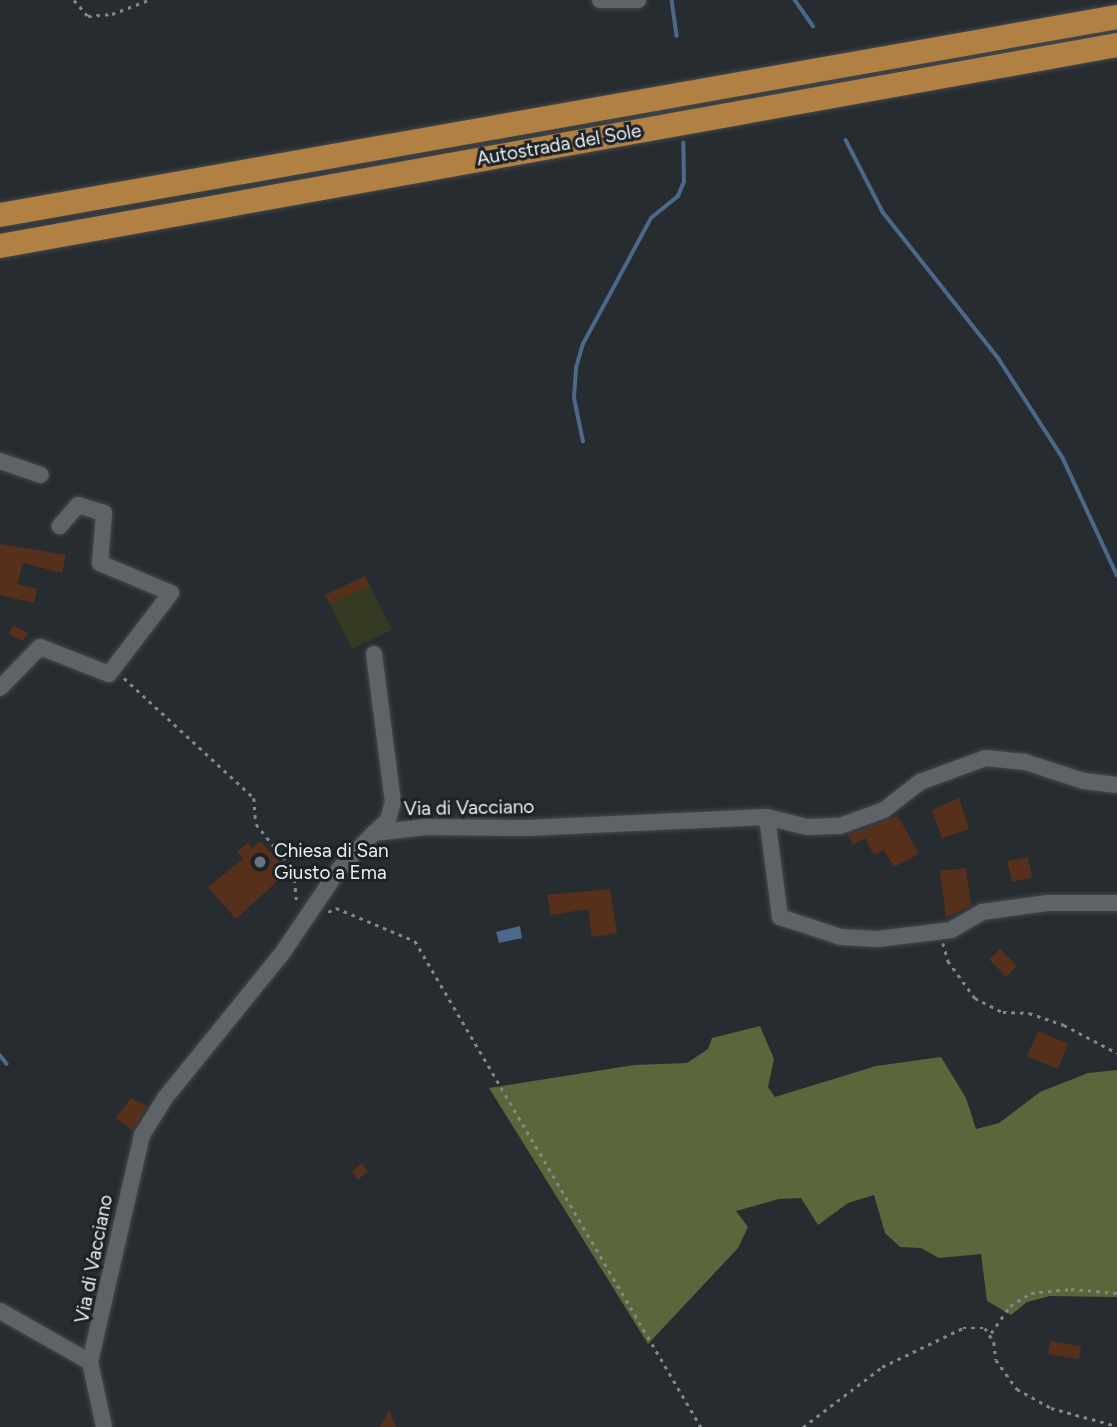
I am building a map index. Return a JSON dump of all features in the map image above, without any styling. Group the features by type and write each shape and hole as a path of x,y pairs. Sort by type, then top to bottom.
{"highway":[{"name":"Autostrada del Sole","path":"0,215 1117,16"},
{"name":"Autostrada del Sole","path":"0,246 1117,45"}],"street":[{"path":"600,0 638,0"},
{"path":"0,461 41,475"},
{"path":"0,688 40,647 109,674 171,593 100,563 104,513 78,505 60,526"},
{"path":"373,654 393,802 388,820 374,833"},
{"name":"Via di Vacciano","path":"90,1362 142,1135 165,1098 299,928 340,868 374,833 426,827 526,828 767,817 807,827 840,826 884,810 920,782 986,758 1025,762 1084,780 1117,785"},
{"path":"767,817 780,917 791,925 841,937 878,939 951,930 982,912 1048,903 1117,903"},
{"path":"0,1311 90,1362 104,1427"}],"path":[{"path":"74,0 88,16 112,14 149,0"},
{"path":"114,668 254,798 256,824 294,871 299,928"},
{"path":"324,915 336,908 415,941 701,1427"},
{"path":"940,930 948,961 975,998 1003,1012 1029,1013 1064,1025 1117,1053"},
{"path":"991,1333 1010,1306 1031,1293 1071,1289 1117,1293"},
{"path":"803,1427 882,1367 963,1328 985,1328 991,1333 996,1360 1017,1389 1051,1408 1117,1426"}],"green space":[{"path":"365,576 392,630 352,649 325,595"},
{"path":"760,1026 774,1059 768,1087 775,1097 876,1066 941,1057 966,1098 976,1129 999,1123 1040,1092 1088,1073 1117,1070 1117,1297 1050,1296 1027,1302 1011,1315 987,1301 981,1254 939,1258 921,1248 900,1247 885,1233 874,1195 848,1203 818,1225 801,1198 779,1199 736,1211 748,1227 738,1248 648,1344 489,1088 634,1065 687,1063 708,1049 712,1038"}],"water":[{"path":"520,926 522,938 499,943 496,932"}],"building":[{"path":"0,544 66,555 62,573 23,563 17,584 37,589 34,603 0,595"},
{"path":"365,576 370,586 330,604 325,595"},
{"path":"13,625 28,633 23,641 9,634"},
{"path":"959,798 969,829 942,838 932,810"},
{"path":"898,816 919,854 894,867 884,850 874,855 865,838 853,845 847,835"},
{"path":"260,841 288,871 236,919 208,887 243,859 237,852 248,843 252,848"},
{"path":"1028,857 1032,877 1012,882 1007,861"},
{"path":"966,868 971,906 946,917 940,871"},
{"path":"610,889 617,933 592,937 588,909 551,915 547,895"},
{"path":"1000,949 1017,966 1006,977 989,959"},
{"path":"1038,1031 1068,1044 1058,1069 1027,1056"},
{"path":"131,1098 147,1106 133,1131 116,1118"},
{"path":"362,1163 368,1171 358,1180 352,1172"},
{"path":"1050,1341 1081,1346 1079,1359 1048,1354"},
{"path":"389,1410 396,1427 380,1427"}],"waterway":[{"path":"672,0 677,36"},
{"path":"795,0 813,26"},
{"path":"846,140 883,212 999,359 1063,458 1117,575"},
{"path":"583,442 574,398 576,368 583,344 651,218 678,196 684,182 683,143"},
{"path":"0,1055 7,1064"}],"place":[{"name":"Chiesa di San Giusto a Ema","path":"260,862"}]}
